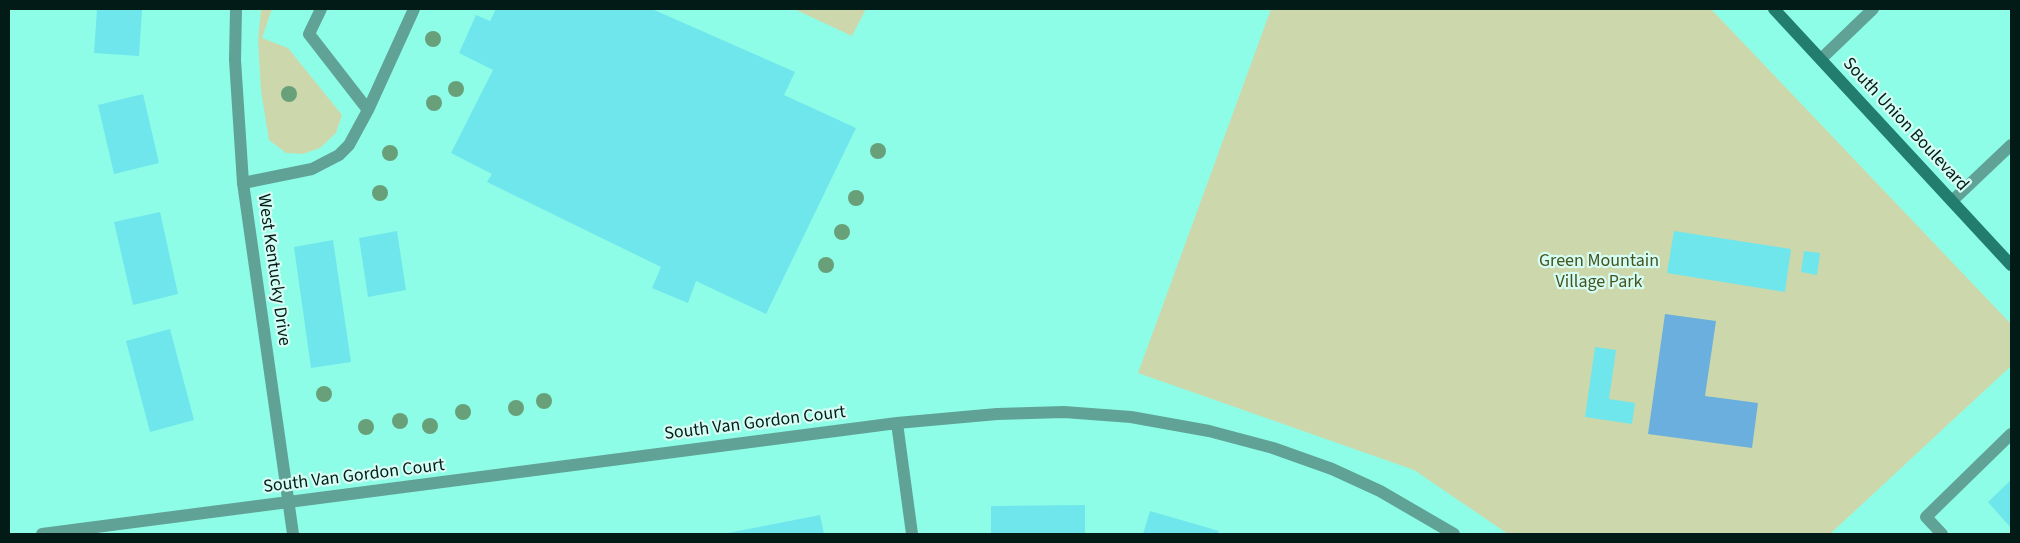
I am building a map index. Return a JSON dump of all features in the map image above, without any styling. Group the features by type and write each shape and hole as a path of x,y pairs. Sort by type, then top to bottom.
{"main road":[{"name":"South Union Boulevard","path":"1774,9 2011,265"}],"street":[{"name":"West Kentucky Drive","path":"236,9 235,60 243,183 293,534"},
{"path":"321,9 309,34 368,110"},
{"path":"243,183 312,169 339,155 349,145 368,110 414,9"},
{"path":"1821,59 1873,9"},
{"path":"1952,201 2011,145"},
{"name":"South Van Gordon Court","path":"42,534 897,423 997,414 1064,412 1130,417 1209,431 1273,448 1332,469 1380,491 1454,534"},
{"path":"897,423 912,534"},
{"path":"1942,534 1926,517 2011,434"}],"green space":[{"path":"261,9 272,9 262,38 288,48 342,115 336,133 320,148 303,154 286,153 269,140 261,91 258,40"},
{"path":"794,9 866,9 852,36"},
{"name":"Green Mountain Village Park","path":"1271,9 1711,9 2011,324 2011,366 1830,534 1508,534 1414,470 1138,373"}],"water":[{"path":"1665,314 1716,321 1705,396 1758,403 1752,448 1648,434"}],"building":[{"path":"97,9 142,9 139,56 94,53"},
{"path":"496,9 652,9 795,72 784,95 856,128 766,314 696,281 688,303 652,288 661,267 487,182 492,174 451,153 493,70 459,53 476,15 490,21"},
{"path":"143,94 159,163 114,174 98,105"},
{"path":"160,212 178,294 133,305 114,222"},
{"path":"397,231 406,290 368,297 359,238"},
{"path":"1674,231 1791,249 1785,292 1667,273"},
{"path":"333,240 351,362 311,368 294,247"},
{"path":"1804,251 1820,253 1817,275 1801,272"},
{"path":"170,329 194,420 150,432 126,341"},
{"path":"1595,347 1616,350 1609,399 1635,403 1632,424 1585,417"},
{"path":"2011,480 2011,528 1988,502"},
{"path":"1085,505 1085,534 991,534 991,506"},
{"path":"1150,511 1219,531 1218,534 1143,534"},
{"path":"820,515 824,534 728,534 728,533"}]}
